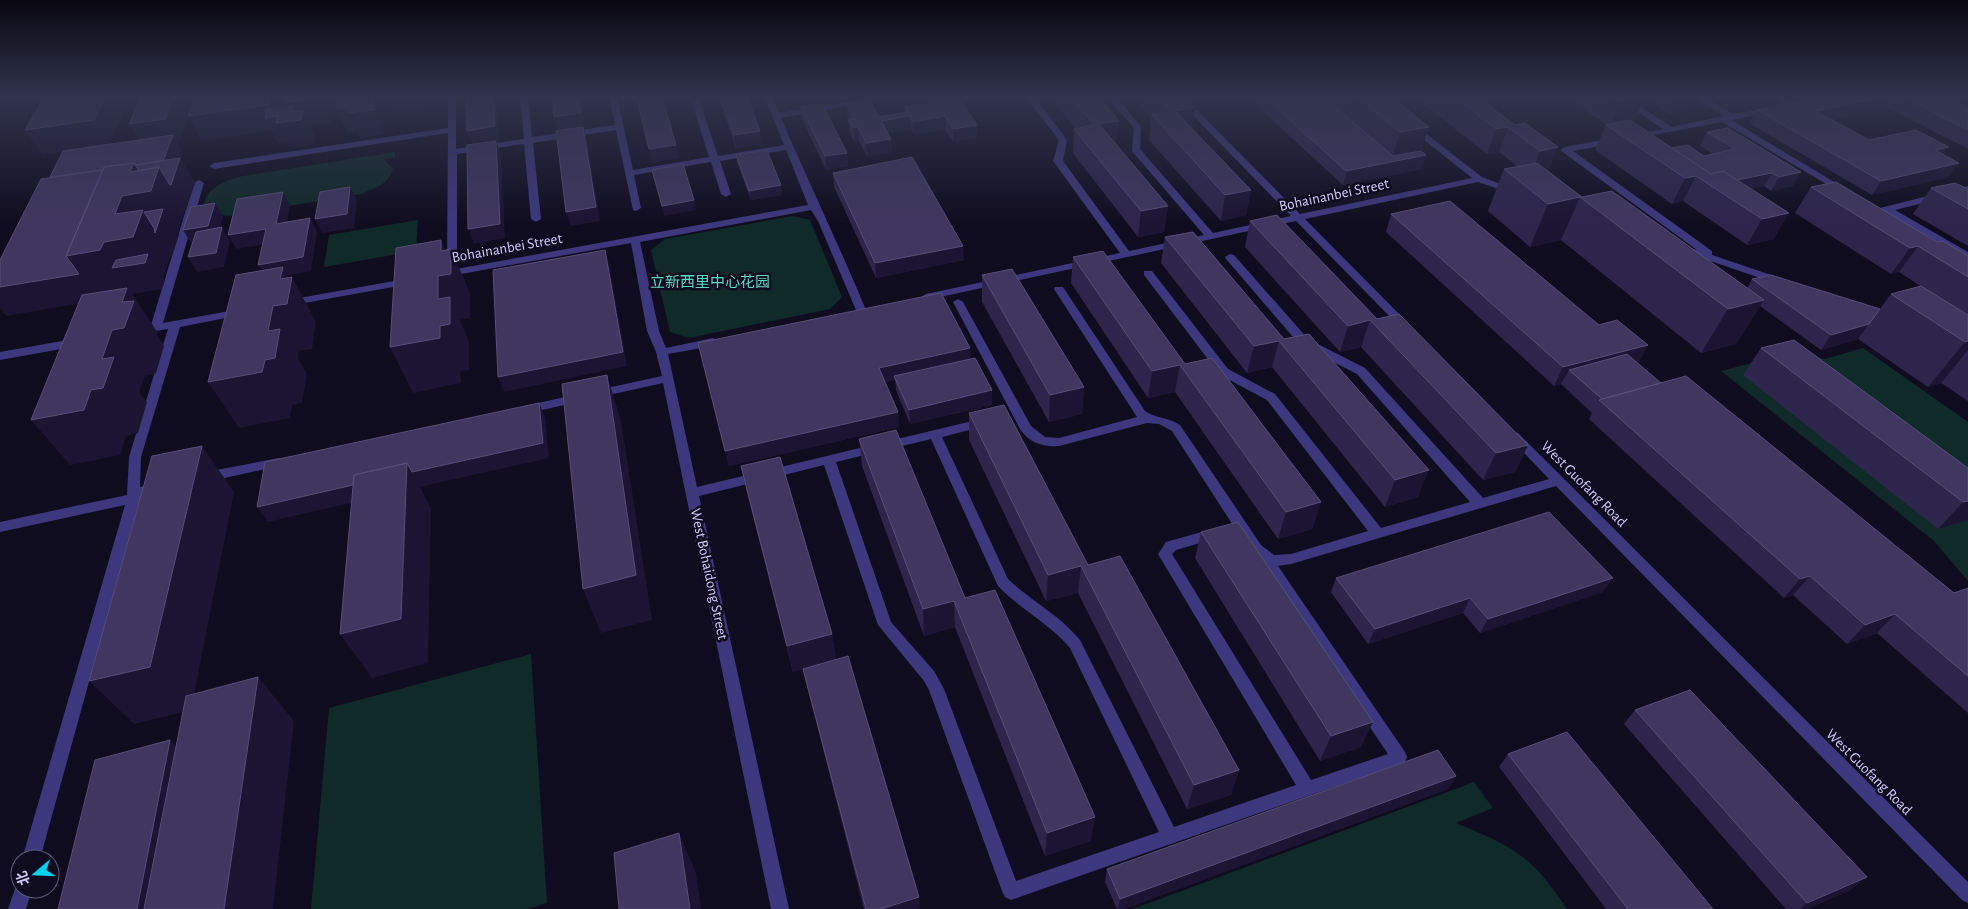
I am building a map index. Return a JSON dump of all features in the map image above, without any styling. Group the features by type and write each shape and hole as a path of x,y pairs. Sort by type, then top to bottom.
{"street":[{"path":"214,166 396,138"},
{"path":"452,138 452,273"},
{"path":"452,152 544,138"},
{"path":"622,138 636,208"},
{"path":"708,138 726,194"},
{"path":"786,138 814,207 823,221 861,310"},
{"path":"1062,138 1058,161 1126,254"},
{"path":"1137,138 1135,149 1210,236"},
{"path":"1220,138 1416,337"},
{"path":"1427,138 1479,180 1524,195"},
{"path":"1626,138 1565,150 1719,260"},
{"path":"1760,138 1878,211 1968,189"},
{"path":"528,141 536,218"},
{"path":"629,173 789,147"},
{"name":"Bohainanbei Street","path":"918,298 1479,180"},
{"path":"156,327 199,183"},
{"path":"1948,194 1961,202"},
{"name":"Bohainanbei Street","path":"278,305 814,207"},
{"path":"1887,208 1968,256"},
{"name":"West Bohaidong Street","path":"635,240 653,331 662,352 668,378 780,909"},
{"path":"1675,246 1792,285"},
{"path":"1230,257 1304,342 1362,371 1480,504"},
{"path":"1148,273 1224,372 1272,397 1378,534"},
{"path":"1058,288 1141,414 1148,419"},
{"path":"958,302 1009,416 1032,436 1049,442 1148,419 1156,418 1169,422 1176,428 1243,526 1256,549 1271,561 1291,559 1559,481"},
{"path":"127,333 250,310"},
{"path":"34,849 132,498 135,458 175,324"},
{"path":"662,352 728,338"},
{"path":"0,356 88,340"},
{"path":"515,412 668,378"},
{"path":"691,493 1009,416"},
{"name":"West Guofang Road","path":"1506,428 1968,894"},
{"path":"935,434 1004,582 1014,594 1065,630 1075,644 1169,835"},
{"path":"194,480 292,459"},
{"path":"828,460 885,625 929,676 936,689 1012,891 1169,835 1399,757 1271,568 1271,561"},
{"path":"0,527 132,498 146,490 165,486"},
{"path":"1243,526 1171,546 1165,554 1307,788"}],"green space":[{"path":"395,152 395,157 384,159 393,169 388,179 376,188 361,194 229,216 219,215 204,205 208,194 216,186 237,177"},
{"name":"立新西里中心花园","path":"793,216 810,220 842,297 830,309 689,338 670,332 651,250 665,239"},
{"path":"418,220 416,251 324,267 329,235"},
{"path":"1863,348 1968,422 1968,581 1934,541 1721,371 1794,352 1825,359"},
{"path":"531,654 547,903 527,909 311,909 329,708"},
{"path":"1474,782 1493,808 1456,823 1493,839 1520,855 1543,877 1567,909 1133,909"}],"building":[{"path":"149,138 172,138 163,161 104,167 103,170 50,177 63,151"},
{"path":"557,138 585,138 596,207 566,212"},
{"path":"646,138 674,138 676,145 649,149"},
{"path":"816,138 840,138 847,153 825,156"},
{"path":"864,138 891,139 866,143"},
{"path":"1082,138 1111,138 1168,206 1141,211"},
{"path":"1173,138 1201,138 1251,190 1225,195"},
{"path":"1310,138 1372,138 1393,156 1421,151 1426,155 1346,171"},
{"path":"1523,138 1546,138 1558,147 1540,151"},
{"path":"1626,138 1658,138 1711,174 1723,171 1789,213 1762,219 1696,176 1685,178"},
{"path":"1718,138 1745,138 1801,172 1779,177 1772,173 1737,180 1723,171 1711,174 1672,148 1688,145 1704,156 1735,149"},
{"path":"1807,138 1866,138 1869,140 1932,138 1949,147 1935,150 1959,163 1881,181"},
{"path":"496,141 500,224 468,229 467,145"},
{"path":"767,150 781,185 749,191 736,155"},
{"path":"912,157 963,246 875,263 833,173"},
{"path":"180,158 171,185 159,167 139,171 135,165"},
{"path":"134,163 130,172 159,167 151,191 122,196 115,214 143,210 133,237 104,242 100,250 66,256 104,167"},
{"path":"1537,163 1582,197 1612,191 1764,300 1728,309 1580,197 1548,204 1504,169"},
{"path":"683,164 694,200 662,206 652,170"},
{"path":"103,170 66,256 79,274 0,287 0,260 41,179"},
{"path":"1836,182 1937,242 1943,241 1968,256 1968,277 1918,246 1910,248 1811,187"},
{"path":"1955,183 1968,189 1968,209 1931,188"},
{"path":"350,187 347,214 315,219 320,192"},
{"path":"283,192 276,224 310,218 303,257 258,265 266,229 228,235 237,199"},
{"path":"1450,201 1599,325 1617,320 1648,345 1563,367 1391,214"},
{"path":"215,203 208,226 183,230 191,207"},
{"path":"163,209 155,233 144,212"},
{"path":"1277,215 1377,319 1399,314 1528,445 1496,453 1370,320 1348,326 1250,221"},
{"path":"222,227 216,253 188,257 196,232"},
{"path":"1193,232 1284,339 1309,334 1429,470 1395,480 1279,341 1254,346 1165,237"},
{"path":"441,240 441,251 451,249 451,274 438,276 438,299 450,297 450,324 440,326 440,338 390,347 396,248"},
{"path":"605,250 623,352 498,377 493,270"},
{"path":"1103,251 1185,364 1212,358 1321,502 1286,512 1180,365 1152,371 1073,257"},
{"path":"148,254 145,263 112,268 116,260"},
{"path":"283,267 280,279 292,277 287,304 273,306 268,331 280,329 275,358 265,360 262,372 208,382 236,275"},
{"path":"1012,269 1084,387 1050,395 982,275"},
{"path":"1771,275 1880,309 1869,324 1831,335 1752,279"},
{"path":"1921,286 1968,315 1968,341 1965,342 1891,294"},
{"path":"127,288 122,302 134,301 124,328 112,330 102,359 114,357 103,388 91,390 84,410 31,420 82,295"},
{"path":"941,293 970,348 879,368 898,412 725,451 698,343"},
{"path":"1794,340 1968,468 1968,501 1963,502 1761,348"},
{"path":"1627,354 1661,383 1602,399 1569,370"},
{"path":"975,358 992,390 909,410 894,376"},
{"path":"607,375 636,575 583,589 562,384"},
{"path":"1686,376 1954,593 1968,588 1968,676 1895,614 1865,625 1810,576 1800,579 1599,400"},
{"path":"539,403 543,443 412,472 407,463 354,475 353,485 257,507 265,462"},
{"path":"1004,405 1088,565 1120,556 1239,770 1194,785 1081,566 1048,575 969,413"},
{"path":"896,430 965,598 995,590 1095,817 1047,833 954,601 923,609 859,439"},
{"path":"202,446 150,667 89,681 152,456"},
{"path":"780,457 832,634 787,646 741,466"},
{"path":"407,463 401,619 340,634 354,475"},
{"path":"1549,512 1613,578 1488,619 1470,598 1375,629 1336,578"},
{"path":"1238,522 1373,722 1331,736 1201,532"},
{"path":"848,656 919,897 881,909 866,909 803,669"},
{"path":"258,677 224,909 144,909 186,696"},
{"path":"1690,690 1867,877 1807,903 1635,710"},
{"path":"1567,732 1713,909 1628,909 1508,754"},
{"path":"170,740 137,909 58,909 95,760"},
{"path":"1438,750 1456,776 1120,899 1107,869"},
{"path":"679,833 690,909 619,909 614,853"}]}
